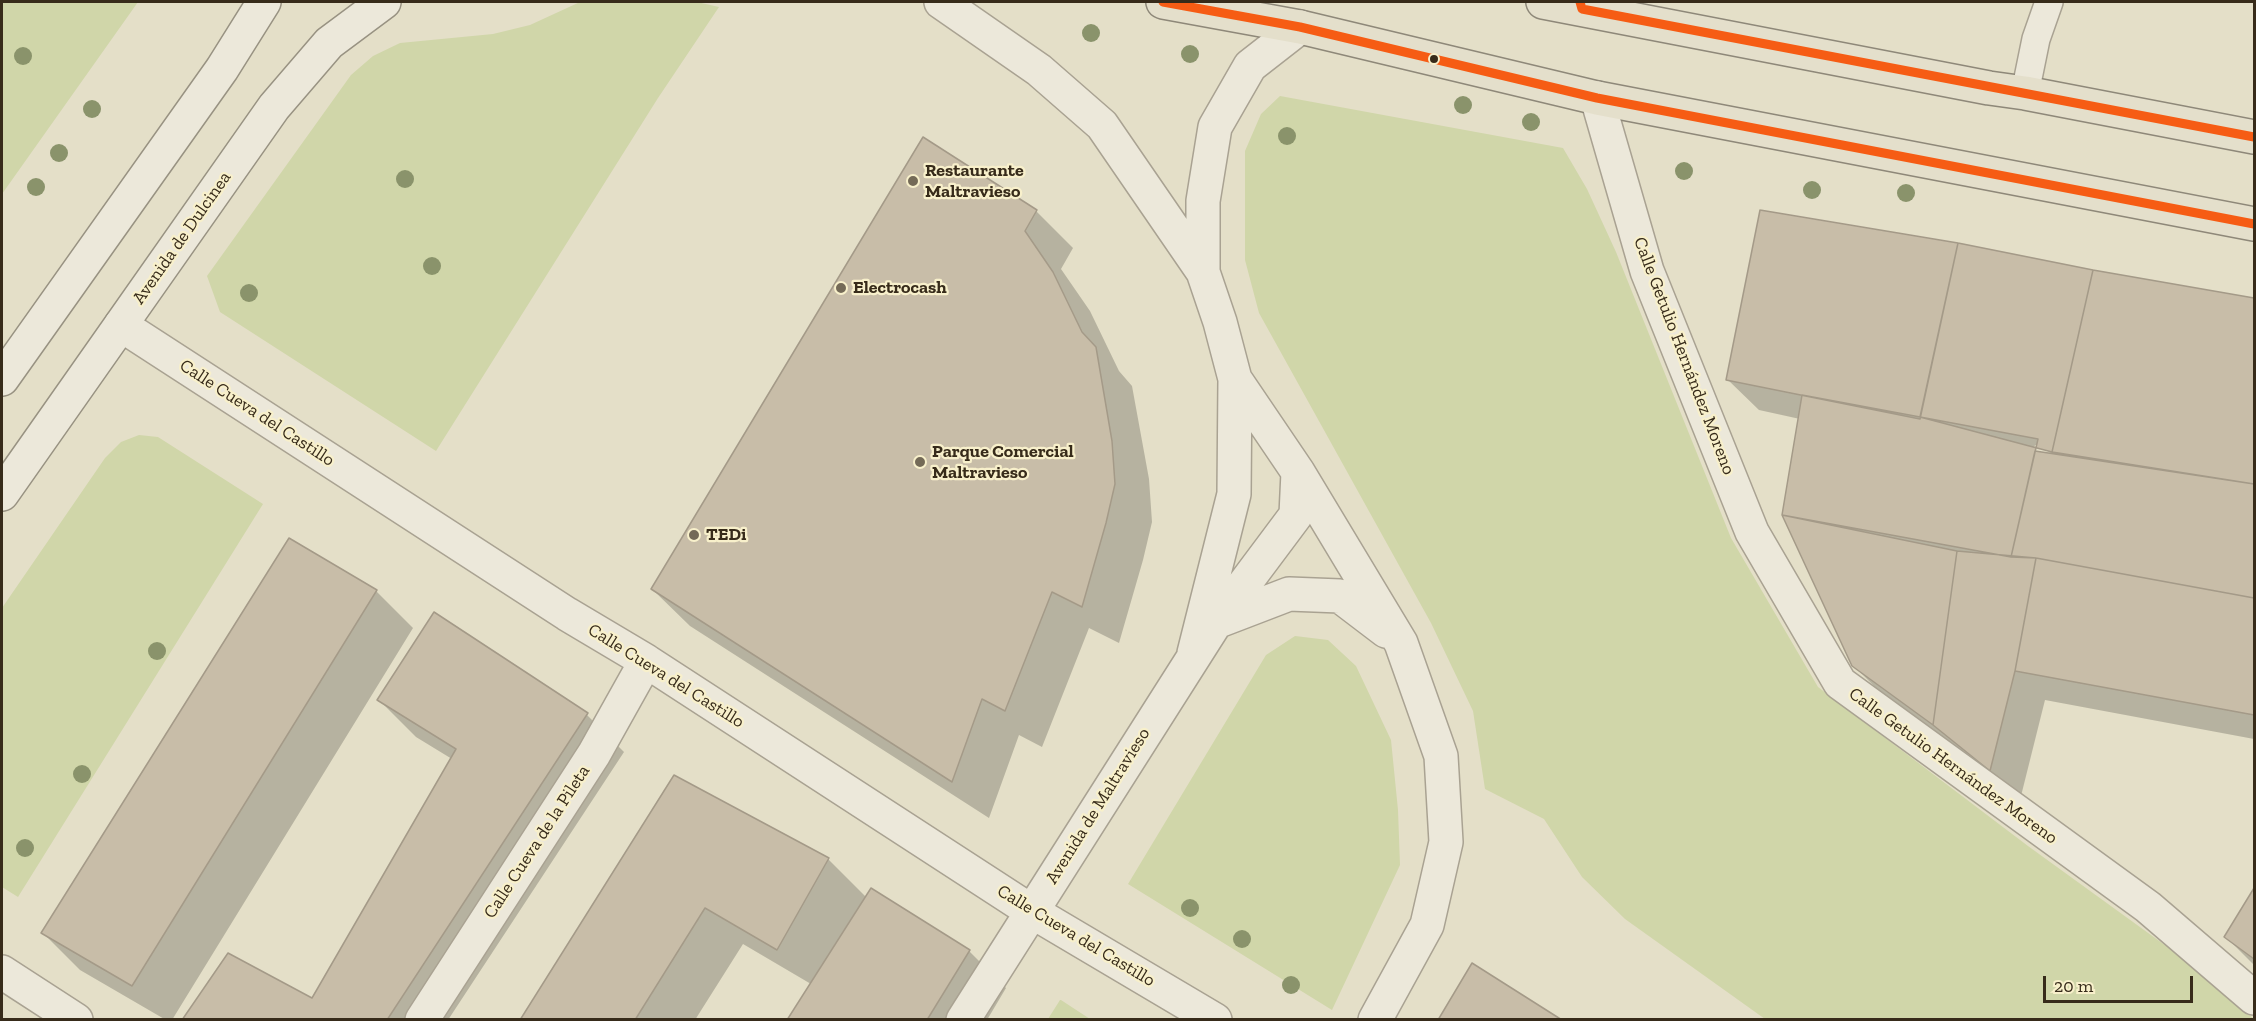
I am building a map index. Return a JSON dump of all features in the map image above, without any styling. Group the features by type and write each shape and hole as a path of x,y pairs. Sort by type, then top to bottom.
{"main road":[{"path":"1163,2 1300,27 1597,98 2254,224"},
{"path":"1543,2 1581,5 1989,88 2254,137"}],"street":[{"path":"2,379 222,69 264,2"},
{"name":"Avenida de Dulcinea","path":"2,494 274,107 329,43 384,2"},
{"name":"Avenida de Maltravieso","path":"941,2 1039,70 1102,125 1203,272 1220,322 1235,379 1234,494 1194,653"},
{"name":"Avenida de Maltravieso","path":"1203,272 1203,201 1215,127 1250,66 1300,27"},
{"name":"Calle Getulio Hernández Moreno","path":"1597,98 1647,271 1752,532 1840,683 2148,907 2254,998"},
{"name":"Calle Cueva del Castillo","path":"121,325 1031,911 1215,1020"},
{"name":"Avenida de Maltravieso","path":"1235,379 1298,472 1401,643 1441,756 1446,842 1427,925 1375,1020"},
{"name":"Avenida de Maltravieso","path":"963,1020 1194,653 1296,515 1298,472"},
{"path":"1216,622 1289,594 1340,596 1401,643"},
{"name":"Calle Cueva de la Pileta","path":"422,1020 594,754 646,661"},
{"path":"2,972 76,1020"}],"lane":[{"path":"2025,93 2036,39 2049,2"}],"green space":[{"path":"2,2 138,2 2,194"},
{"path":"580,2 697,2 719,7 658,98 436,451 220,312 207,276 351,75 373,56 400,43 493,34 530,25"},
{"path":"1280,96 1563,148 1587,189 1616,252 1731,538 1818,687 2028,846 2191,964 2254,1019 1765,1019 1625,919 1582,877 1544,819 1485,789 1473,711 1431,623 1259,313 1245,260 1245,151 1261,114"},
{"path":"139,435 158,437 263,504 18,897 2,887 2,608 105,458 121,442"},
{"path":"1295,636 1328,640 1356,666 1391,740 1398,810 1400,865 1332,1010 1128,884 1266,655"},
{"path":"1061,1000 1090,1019 1048,1019"}],"building":[{"name":"Parque Comercial Maltravieso","path":"923,137 1037,210 1025,231 1053,272 1082,332 1096,347 1112,441 1115,484 1082,607 1052,592 1005,711 982,699 952,782 651,589"},
{"path":"1760,210 1958,243 1920,419 1726,380"},
{"path":"1958,243 2093,270 2052,452 1920,417"},
{"path":"2093,270 2254,298 2254,484 2052,452"},
{"path":"1802,395 2038,439 2011,557 1782,515"},
{"path":"2035,451 2254,484 2254,598 2036,558 2011,557"},
{"path":"1782,515 1957,551 1933,725 1852,666"},
{"path":"289,538 377,590 132,986 41,933"},
{"path":"1957,551 2036,558 2015,671 1990,771 1933,725"},
{"path":"2036,558 2254,598 2254,715 2015,671"},
{"path":"434,612 588,713 387,1020 182,1020 228,953 312,998 456,749 377,700"},
{"path":"674,775 829,858 777,950 705,908 635,1020 520,1020"},
{"path":"871,888 970,950 927,1020 787,1020"},
{"path":"2254,888 2254,959 2224,937"},
{"path":"1472,963 1562,1020 1438,1020"}],"transit line":[{"path":"1163,2 1300,27 1597,98 2254,224"},
{"path":"1580,2 1582,9 2254,137"}],"place":[{"name":"Restaurante Maltravieso","path":"913,181"},
{"name":"Electrocash","path":"841,288"},
{"name":"Parque Comercial Maltravieso","path":"920,462"},
{"name":"TEDi","path":"694,535"}]}
